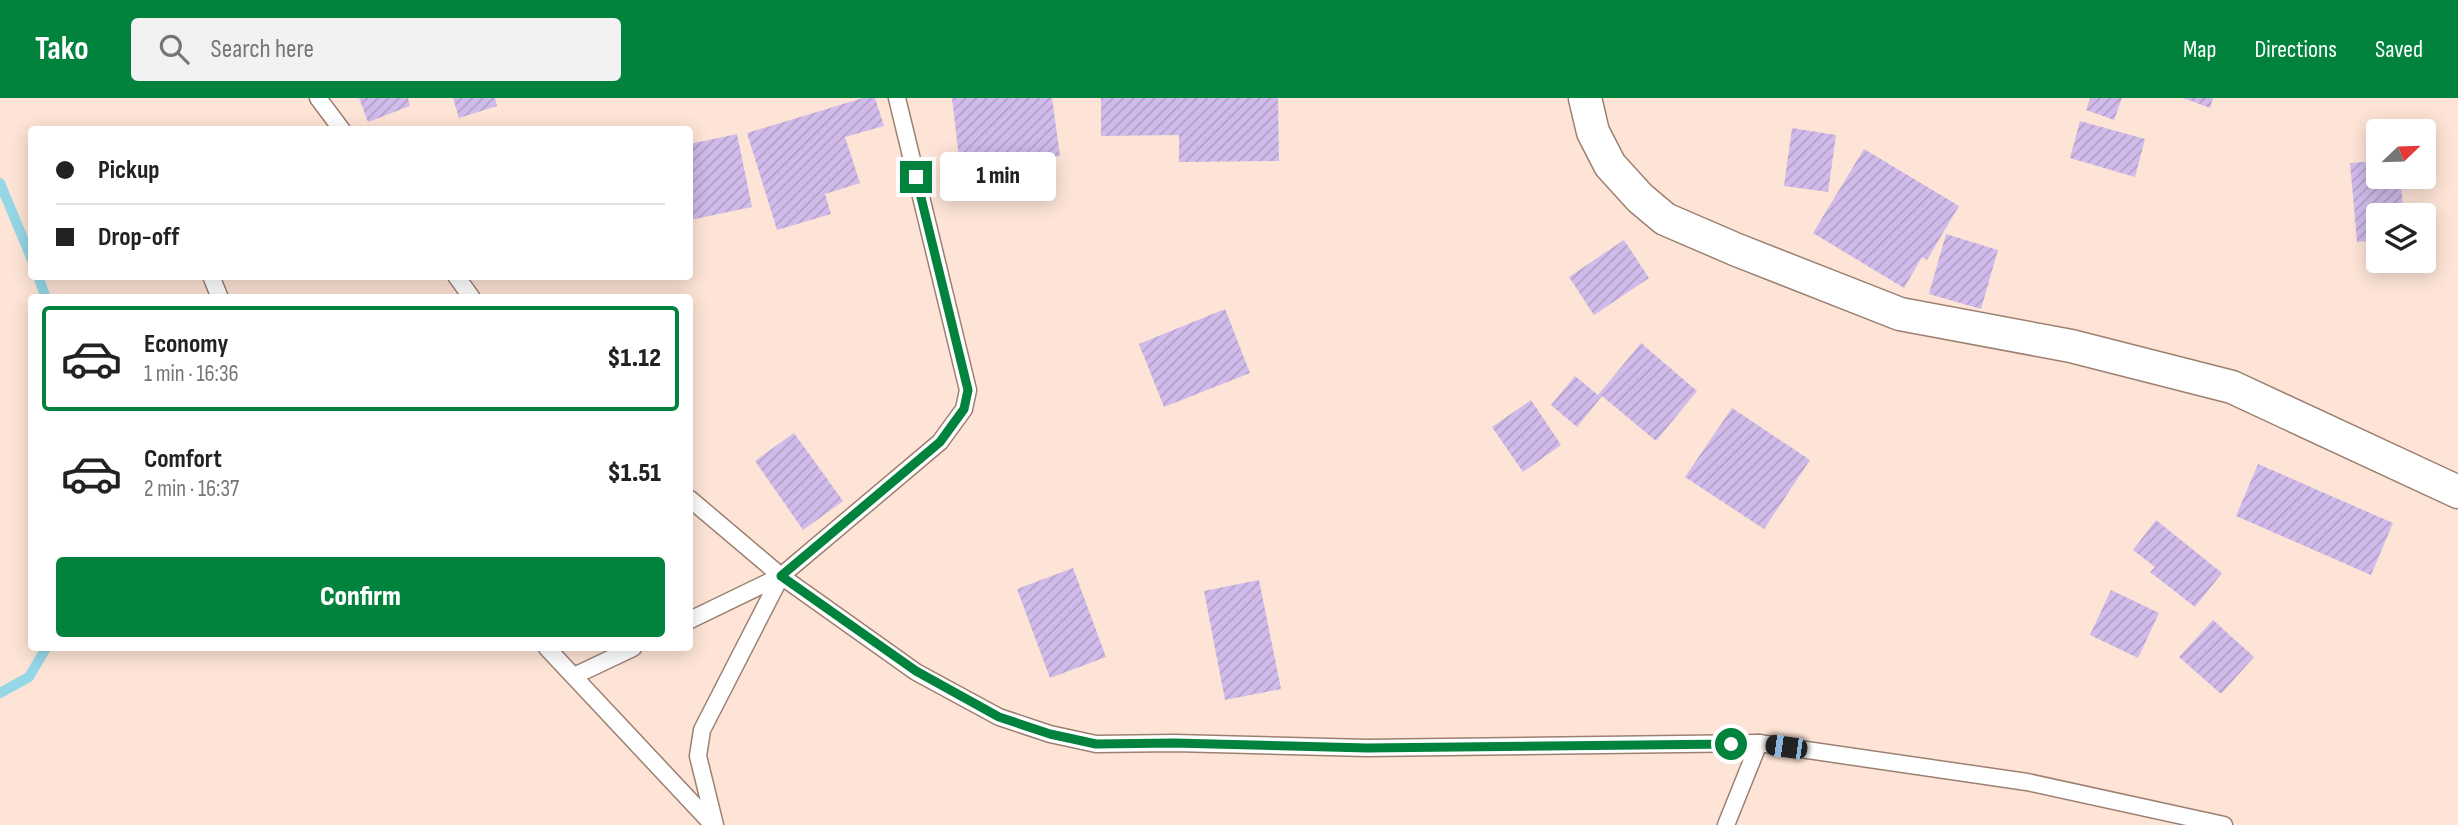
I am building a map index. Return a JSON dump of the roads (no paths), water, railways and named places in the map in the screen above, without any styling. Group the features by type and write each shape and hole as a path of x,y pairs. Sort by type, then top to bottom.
{"street":[{"path":"1585,98 1593,132 1610,165 1640,198 1665,219 1900,314 2071,346 2232,387 2458,492"}],"lane":[{"path":"318,98 339,126"},
{"path":"693,619 781,576 940,442 964,409 968,390 897,98"},
{"path":"693,502 781,576 916,671 999,717 1050,734 1096,744 1174,743 1367,748 1759,743 2027,782 2224,825"},
{"path":"714,825 698,756 702,730 781,576"},
{"path":"550,651 714,825"},
{"path":"574,676 627,651"},
{"path":"1727,825 1759,743"}],"waterway":[{"path":"0,183 28,250"},
{"path":"39,280 45,294"},
{"path":"0,693 29,677 44,651"}]}
